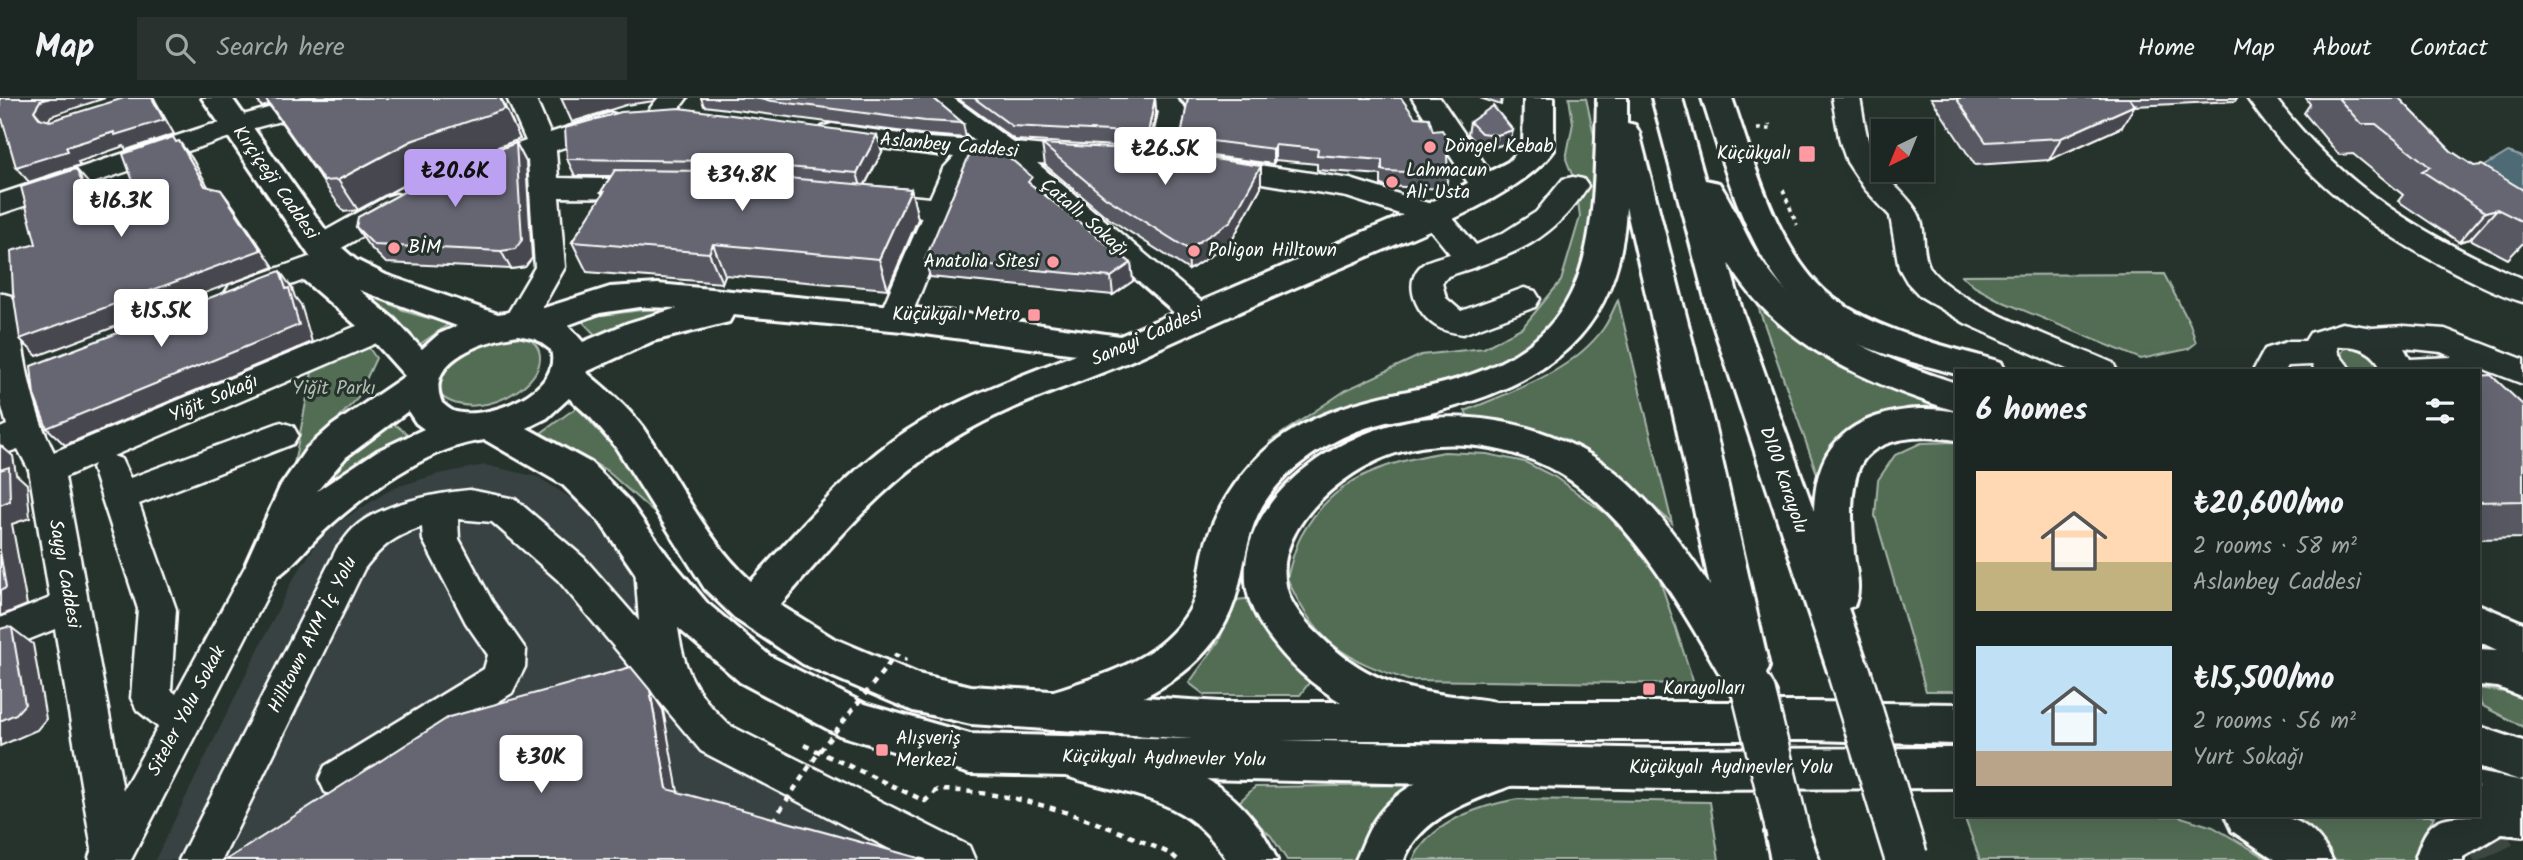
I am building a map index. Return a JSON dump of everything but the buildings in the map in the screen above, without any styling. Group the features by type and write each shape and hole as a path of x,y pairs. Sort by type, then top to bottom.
{"main road":[{"name":"Kırçiçeği Caddesi","path":"198,98 228,128 314,257 382,328 421,380"},
{"name":"Kırçiçeği Caddesi","path":"217,98 228,128"},
{"name":"Sanayi Caddesi","path":"752,608 852,497 906,450 970,412 1020,389 1122,350 1197,315 1434,215 1486,188 1519,169 1538,150 1539,98"},
{"path":"1614,98 1696,429 1789,851"},
{"path":"1051,711 1091,700 1137,681 1172,659 1198,633 1216,596 1225,546 1245,500 1282,457 1327,429 1371,412 1432,399 1482,384 1553,344 1575,320 1590,295 1601,263 1608,223 1614,98"},
{"path":"1717,98 1744,175 1780,256 1821,306 1854,326 1908,348 1981,369"},
{"path":"1671,113 1759,284 1805,327 1851,356 1909,382 1955,397"},
{"name":"D100 Karayolu","path":"1671,113 1725,310 1849,672 1907,859"},
{"name":"Kırçiçeği Caddesi","path":"314,257 374,283 516,324"},
{"path":"266,563 286,511 312,467 351,431 421,380 444,349 462,337 599,301 623,297 711,300 895,316 1023,333 1122,350"},
{"path":"266,563 300,528 350,486 391,460 479,426 531,410 549,397 568,369 620,338 705,314 767,306"},
{"path":"516,324 559,334 568,347 568,369"},
{"path":"1020,389 1031,366 1032,356 1032,346 1023,333"},
{"name":"Küçükyalı Aydınevler Yolu","path":"568,369 628,436 719,577 752,608 818,651 913,692 971,705 1290,723 1500,721 1955,724"},
{"path":"421,380 419,399 425,410 444,422 479,426"},
{"path":"1849,672 1832,527 1840,470 1849,452 1874,435 1894,426 1918,422 1955,426"},
{"name":"Küçükyalı Aydınevler Yolu","path":"479,426 577,474 614,511 653,567 692,615 755,669 855,721 971,754 1665,769 1955,768"},
{"path":"1500,721 1430,712 1380,699 1337,675 1292,636 1270,598 1266,583 1268,556 1276,533 1287,514 1299,497 1330,468 1393,439 1451,432 1472,432 1518,440 1560,456 1605,486 1648,532 1679,574 1754,693"},
{"path":"2480,623 2523,643"},
{"path":"2480,667 2499,669 2523,678"},
{"path":"2480,747 2511,770 2480,792"},
{"path":"1071,758 1163,781 1202,800 1234,829 1253,860"},
{"path":"1380,860 1392,834 1413,811 1447,791 1513,765"},
{"path":"2439,860 2444,844 2497,812 2523,815"},
{"path":"2250,817 2290,842 2308,860"}],"street":[{"path":"0,204 228,128 334,98"},
{"path":"516,324 550,267 541,144 521,98"},
{"name":"Çatallı Sokağı","path":"936,98 1007,152 1197,315"},
{"path":"1137,160 1173,110 1158,98"},
{"path":"1426,98 1486,188"},
{"path":"1846,98 1852,139 1874,181 1895,203 1910,226 1912,261 1922,281 1950,302 2097,369"},
{"path":"2261,98 2300,147 2332,180 2369,209 2440,252 2523,291"},
{"path":"452,176 637,114 675,108"},
{"name":"Aslanbey Caddesi","path":"801,128 928,147 1137,160 1247,171 1350,188 1434,215"},
{"path":"895,316 957,169 969,160 1007,152"},
{"path":"1524,299 1463,323 1446,319 1428,292 1428,279 1437,269 1513,242 1536,229 1555,213 1573,186"},
{"path":"546,187 680,189"},
{"path":"219,302 314,257 419,191"},
{"path":"839,200 940,209"},
{"path":"1434,215 1470,258"},
{"name":"Saygı Caddesi","path":"1,316 24,376 13,436 46,470 111,855"},
{"name":"Yiğit Sokağı","path":"46,470 382,328"},
{"path":"2329,363 2321,341 2330,335 2345,333 2369,340 2393,356 2397,369"},
{"path":"2369,340 2427,338 2457,345 2523,372"},
{"path":"2269,369 2270,362 2288,352 2329,363"},
{"path":"2434,369 2464,365 2479,356"},
{"path":"182,722 151,698 157,609 114,483 281,435"},
{"name":"Hilltown AVM İç Yolu","path":"200,860 350,559 369,536 393,522 439,507 470,504 502,509 570,569 674,689 695,719 715,738 954,860"},
{"path":"340,779 498,681 504,672 509,657 507,650 479,612 441,540 439,507"},
{"name":"Siteler Yolu Sokak","path":"111,855 266,563"},
{"name":"Hilltown AVM İç Yolu","path":"653,567 660,637 674,689"},
{"path":"0,635 70,606"}],"path":[{"path":"1783,190 1798,230"},
{"path":"767,831 819,752 895,655 906,660"},
{"path":"804,745 925,801 937,790 963,789 1000,794 1083,815 1171,854 1178,860"}],"shaded area":[{"path":"485,465 538,477 583,506 631,563 645,660 696,746 927,860 155,860 292,581 325,531 393,488 439,474"}],"green space":[{"path":"1569,98 1586,98 1598,154 1598,215 1566,311 1537,342 1489,367 1427,387 1356,404 1269,442 1346,390 1421,355 1484,348 1523,327 1561,281 1580,217 1576,185 1566,159 1573,123"},
{"path":"2164,274 2190,324 2196,343 2188,349 2141,359 2001,301 1975,287 1961,275"},
{"path":"353,286 407,312 449,324 416,347"},
{"path":"1754,295 1906,391 1955,405 1955,418 1924,415 1821,485"},
{"path":"1618,300 1672,523 1633,488 1598,463 1472,423 1465,411 1522,388 1575,357 1603,329"},
{"path":"683,308 601,341 579,318 642,310"},
{"path":"521,334 537,347 540,362 532,377 517,391 497,401 475,406 453,403 435,390 437,368 458,346"},
{"name":"Yiğit Parkı","path":"367,345 376,358 357,399 294,464 312,372"},
{"path":"2351,347 2365,350 2380,366 2378,369 2358,369 2351,366 2341,354 2344,349"},
{"path":"577,407 622,457 660,518 606,470 541,433"},
{"path":"386,418 410,436 314,493 330,472"},
{"path":"1955,442 1955,691 1926,691 1875,516 1878,480 1895,455 1921,443"},
{"path":"1444,452 1487,454 1525,462 1555,477 1619,523 1656,568 1694,684 1408,680 1349,655 1320,633 1287,578 1301,536 1314,516 1328,500 1362,476 1400,462"},
{"path":"1258,598 1311,680 1300,695 1205,695 1189,683 1219,641 1234,600"},
{"path":"2480,688 2523,695 2523,727 2481,705"},
{"path":"1411,785 1373,837 1364,860 1287,860 1271,836 1237,804 1255,787"},
{"path":"1518,799 1710,802 1719,860 1413,860 1421,846 1444,825 1473,811"},
{"path":"1964,817 2181,817 2213,827 2270,860 1980,860"},
{"path":"2279,817 2434,817 2415,860 2333,860"}],"water":[{"path":"2508,152 2523,157 2523,195 2505,189 2485,166"}],"tunnel":[{"path":"2476,817 2497,860"}],"place":[{"name":"Döngel Kebab","path":"1430,147"},
{"name":"Küçükyalı","path":"1807,154"},
{"name":"Lahmacun Ali Usta","path":"1392,182"},
{"name":"BİM","path":"394,248"},
{"name":"Poligon Hilltown","path":"1194,251"},
{"name":"Anatolia Sitesi","path":"1053,262"},
{"name":"Küçükyalı Metro","path":"1034,315"},
{"name":"Karayolları","path":"1649,689"},
{"name":"Alışveriş Merkezi","path":"882,750"}]}
